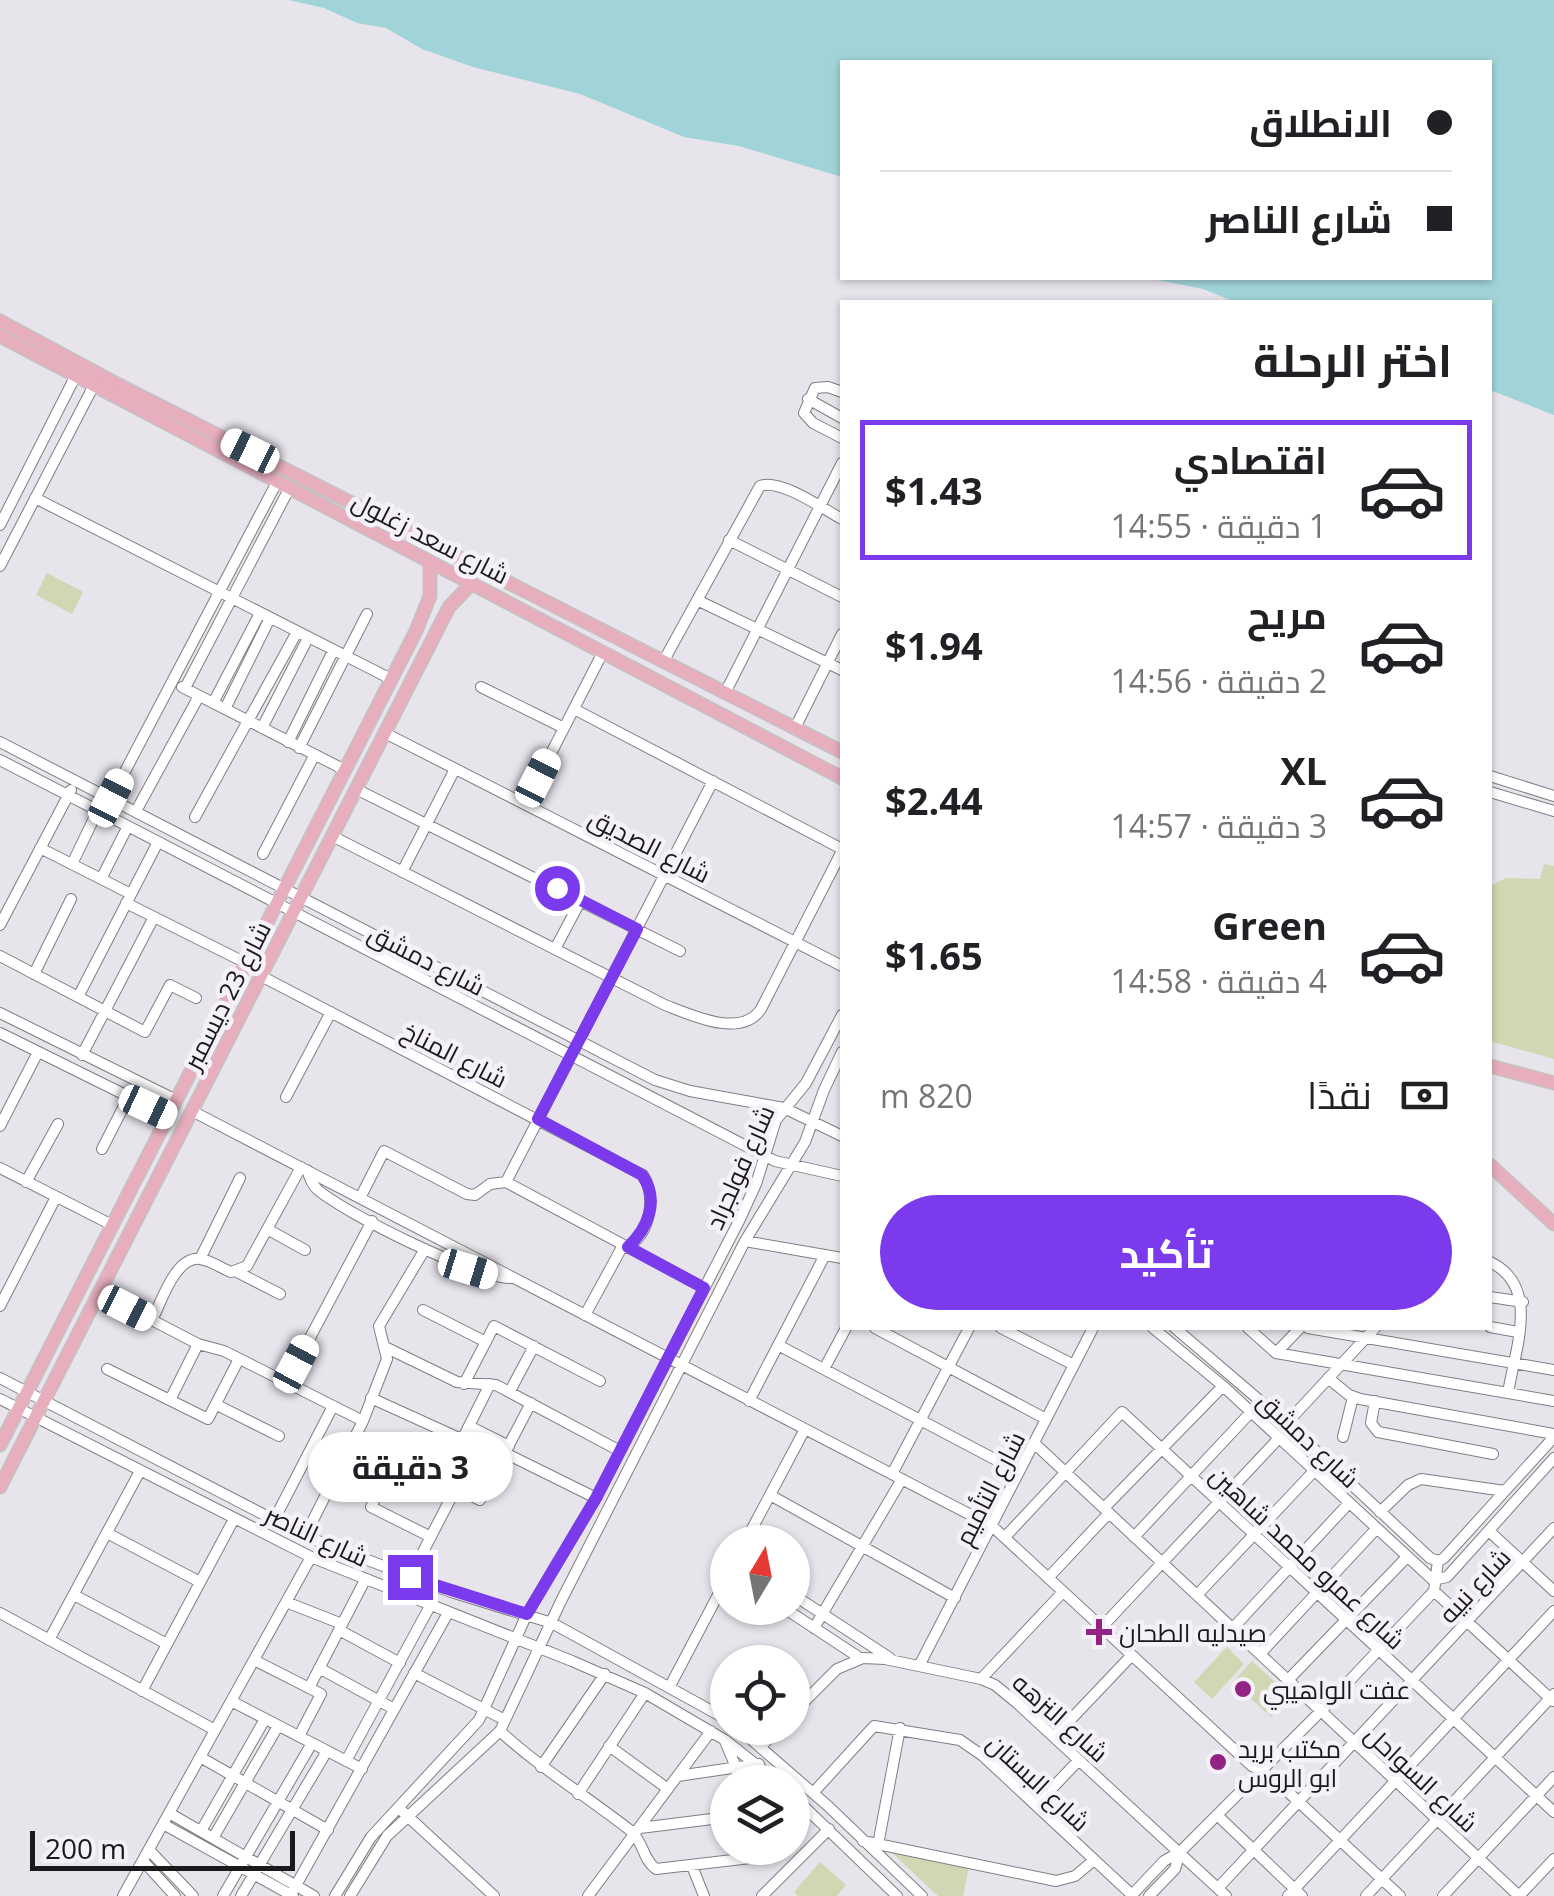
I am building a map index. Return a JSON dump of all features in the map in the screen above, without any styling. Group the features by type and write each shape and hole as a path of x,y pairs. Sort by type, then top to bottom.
{"main road":[{"name":"شارع سعد زغلول","path":"0,321 217,443 283,486 840,777"},
{"name":"شارع سعد زغلول","path":"0,336 93,387 217,443 840,751"},
{"name":"شارع 23 ديسمبر","path":"0,1445 425,611 431,586 430,562"},
{"name":"شارع 23 ديسمبر","path":"0,1487 444,618 456,596 472,584"},
{"path":"425,611 444,618"},
{"path":"753,731 763,712"},
{"path":"1492,1067 1554,1083"},
{"path":"1492,1167 1554,1224"},
{"path":"137,1178 154,1186"}],"street":[{"path":"0,525 74,377"},
{"path":"840,391 820,386 808,399 806,418 840,437"},
{"path":"0,566 93,387"},
{"path":"808,399 840,417"},
{"path":"725,693 840,467"},
{"path":"663,662 763,484 781,486 840,518"},
{"path":"111,798 220,592 283,486"},
{"path":"184,688 232,599 283,486"},
{"path":"35,498 391,679"},
{"path":"729,540 840,596"},
{"path":"697,600 840,669"},
{"path":"299,748 367,614"},
{"path":"213,703 265,616"},
{"path":"225,709 265,616"},
{"path":"195,816 248,720 302,635"},
{"path":"262,728 302,635"},
{"path":"794,728 840,638"},
{"path":"288,742 333,651"},
{"path":"525,804 603,652"},
{"path":"173,681 345,770"},
{"path":"480,687 564,728"},
{"path":"136,811 199,696"},
{"path":"574,709 840,849"},
{"name":"شارع الصديق","path":"384,734 840,965"},
{"name":"شارع دمشق","path":"0,742 666,1085 784,1108 840,1135"},
{"path":"262,854 314,756"},
{"name":"شارع دمشق","path":"0,760 764,1155 840,1176"},
{"path":"402,872 454,769"},
{"path":"1492,777 1554,796"},
{"path":"0,925 76,781"},
{"path":"506,1182 713,782"},
{"path":"356,789 680,950"},
{"path":"1492,793 1554,812"},
{"path":"72,864 98,810"},
{"path":"101,879 128,826"},
{"path":"332,836 682,1012 741,1024 756,1016 840,854"},
{"path":"78,997 158,842"},
{"path":"40,848 101,879 154,917 246,963"},
{"path":"34,974 72,899"},
{"path":"555,949 581,900"},
{"path":"82,1055 154,917"},
{"path":"0,956 145,1032 170,985 196,998"},
{"name":"شارع المناخ","path":"261,976 642,1175 652,1193 650,1212 628,1247 621,1248 585,1316"},
{"path":"286,1097 331,1012"},
{"path":"0,1013 176,1100"},
{"name":"شارع فولجراد","path":"350,1896 403,1811 468,1734 483,1709 527,1614 596,1498 751,1196 784,1108 806,1083 840,1020"},
{"path":"0,1032 168,1116"},
{"path":"0,1126 38,1052"},
{"name":"شارع فولجراد","path":"335,1896 371,1837 503,1726 745,1241 814,1121 840,1056"},
{"path":"102,1149 128,1098"},
{"path":"192,1111 992,1526 1400,1896"},
{"path":"26,1182 58,1124"},
{"path":"360,1198 384,1152 467,1194 476,1195 490,1184 506,1182 704,1288"},
{"path":"304,1169 314,1188 425,1249 468,1269 516,1278"},
{"path":"237,1272 250,1262 304,1169"},
{"path":"2,1173 112,1225"},
{"path":"200,1259 240,1178"},
{"path":"0,1306 56,1197"},
{"path":"286,1383 372,1221"},
{"path":"267,1230 305,1250"},
{"path":"745,1241 840,1258"},
{"path":"305,1536 363,1421 387,1359 379,1326 425,1249"},
{"path":"749,1401 825,1256"},
{"path":"152,1320 182,1266 200,1259 280,1294"},
{"path":"1492,1263 1511,1277 1523,1302 1508,1393"},
{"path":"100,1292 198,1344 239,1359 363,1421"},
{"path":"1492,1297 1523,1302"},
{"path":"423,1310 486,1342"},
{"path":"464,1384 494,1326 600,1381"},
{"path":"1492,1327 1518,1332"},
{"path":"824,1369 845,1330"},
{"path":"880,1330 1046,1419"},
{"path":"814,1628 864,1547 920,1420 968,1330"},
{"path":"1005,1330 1074,1366"},
{"name":"شارع التأميم","path":"919,1666 1092,1330"},
{"name":"شارع دمشق","path":"1157,1330 1224,1386 1426,1576 1467,1621 1553,1698"},
{"name":"شارع دمشق","path":"1178,1330 1286,1423 1430,1558 1438,1561"},
{"path":"1181,1349 1199,1330"},
{"path":"1250,1330 1276,1352 1554,1401"},
{"path":"1276,1352 1298,1330"},
{"path":"1320,1330 1554,1370"},
{"path":"1101,1628 1373,1330"},
{"path":"170,1400 198,1344"},
{"path":"510,1392 534,1346"},
{"path":"778,1346 1019,1472"},
{"path":"385,1347 464,1384 490,1384 510,1392 620,1451"},
{"path":"107,1369 208,1419 239,1359"},
{"name":"شارع الناصر","path":"0,1378 305,1536 410,1577 552,1624 710,1709"},
{"path":"1328,1378 1352,1397 1554,1436"},
{"path":"371,1398 453,1438 464,1436 490,1384"},
{"path":"1048,1578 1162,1449 1224,1386"},
{"path":"1343,1438 1352,1397"},
{"name":"شارع الناصر","path":"0,1399 311,1557 605,1674 710,1730"},
{"path":"1375,1401 1371,1424 1378,1432 1493,1454"},
{"path":"430,1537 372,1508 395,1458 480,1500 531,1403"},
{"path":"217,1405 279,1436"},
{"path":"274,1520 333,1406"},
{"name":"شارع عمرو محمد شاهين","path":"1066,1473 1122,1412 1554,1812"},
{"path":"1134,1537 1250,1412"},
{"path":"469,1426 596,1498"},
{"path":"754,1525 805,1429"},
{"path":"1435,1585 1438,1561 1554,1436"},
{"name":"شارع السواحل","path":"1034,1443 1519,1896"},
{"path":"1132,1895 1321,1711 1435,1585 1447,1577 1552,1465"},
{"path":"50,1640 140,1471"},
{"path":"1197,1594 1314,1471"},
{"path":"1005,1536 1066,1473"},
{"path":"1380,1512 1408,1485 1421,1479 1505,1491"},
{"path":"410,1577 456,1488"},
{"path":"770,1495 955,1598"},
{"path":"1233,1628 1349,1503"},
{"path":"142,1691 234,1518"},
{"name":"شارع نبيه","path":"1222,1892 1253,1850 1554,1528"},
{"path":"1260,1654 1376,1529"},
{"path":"1489,1531 1554,1591"},
{"path":"106,1534 200,1582"},
{"path":"123,1896 311,1557"},
{"path":"1288,1680 1406,1558"},
{"path":"309,1688 365,1580"},
{"path":"981,1679 1063,1592"},
{"path":"74,1596 167,1644"},
{"path":"286,1602 340,1627 400,1662"},
{"path":"346,1761 430,1606"},
{"path":"810,1606 895,1661"},
{"path":"670,1686 710,1610"},
{"path":"1217,1816 1295,1894 1340,1840 1554,1610"},
{"path":"293,1893 448,1613"},
{"path":"0,1614 215,1730"},
{"path":"810,1625 860,1658"},
{"path":"1054,1737 1131,1656"},
{"path":"810,1696 837,1669 860,1658"},
{"name":"شارع النزهه","path":"860,1658 895,1661 981,1679 1003,1691 1222,1892"},
{"path":"254,1660 321,1696 299,1736"},
{"path":"319,1668 394,1709"},
{"path":"414,1673 483,1709 540,1766 638,1831 650,1864 656,1869 710,1863"},
{"path":"540,1766 605,1674"},
{"path":"578,1794 645,1693"},
{"path":"1366,1896 1553,1698"},
{"path":"231,1701 362,1769"},
{"path":"693,1721 693,1711 700,1703"},
{"path":"201,1831 265,1719"},
{"path":"813,1792 870,1728 880,1724 900,1728 877,1848"},
{"path":"213,1838 278,1726"},
{"name":"شارع البستان","path":"900,1728 967,1744 1132,1895"},
{"path":"588,1896 710,1732"},
{"path":"223,1896 312,1743"},
{"name":"شارع الناصر","path":"732,1745 758,1764"},
{"path":"609,1746 668,1789"},
{"path":"761,1746 862,1840 877,1848 1056,1881 1075,1876 1094,1860"},
{"path":"242,1896 327,1751"},
{"path":"200,1758 328,1830"},
{"path":"1036,1805 1079,1760"},
{"path":"750,1765 758,1764"},
{"path":"678,1776 710,1771"},
{"path":"1443,1896 1554,1777"},
{"path":"403,1811 494,1896"},
{"path":"810,1812 893,1895"},
{"path":"166,1818 201,1831 243,1862"},
{"path":"166,1818 293,1893 314,1896"},
{"path":"638,1831 710,1821"},
{"path":"762,1896 829,1829"},
{"path":"877,1848 922,1896"},
{"path":"149,1850 193,1896"},
{"path":"1149,1896 1174,1869 1180,1852"},
{"path":"1519,1896 1554,1859"},
{"path":"144,1862 175,1896"},
{"path":"780,1865 784,1874"},
{"path":"692,1866 704,1896"}],"green space":[{"path":"47,573 83,592 72,614 36,595"},
{"path":"1544,864 1554,866 1554,1059 1492,1042 1492,885 1506,878 1540,879"},
{"path":"1227,1647 1244,1664 1212,1699 1194,1682"},
{"path":"1252,1661 1290,1696 1271,1717 1233,1682"},
{"path":"888,1849 969,1866 963,1896 938,1896"},
{"path":"820,1862 846,1885 837,1896 798,1896 794,1892"}],"water":[{"path":"289,0 1554,0 1554,415 1492,391 1492,300 1230,300 1203,289 1158,280 1492,280 1492,60 840,60 840,176 739,146 684,137 580,94 473,67 422,49 386,28 357,23 324,8"}],"place":[{"name":"صيدليه الطحان","path":"1099,1632"},
{"name":"عفت الواهيبي","path":"1243,1689"},
{"name":"مكتب بريد ابو الروس","path":"1218,1762"}],"route":[{"path":"410,1577 527,1614 596,1498 704,1288 628,1247 652,1202 652,1193 642,1175 538,1119 637,929 557,888"}]}
